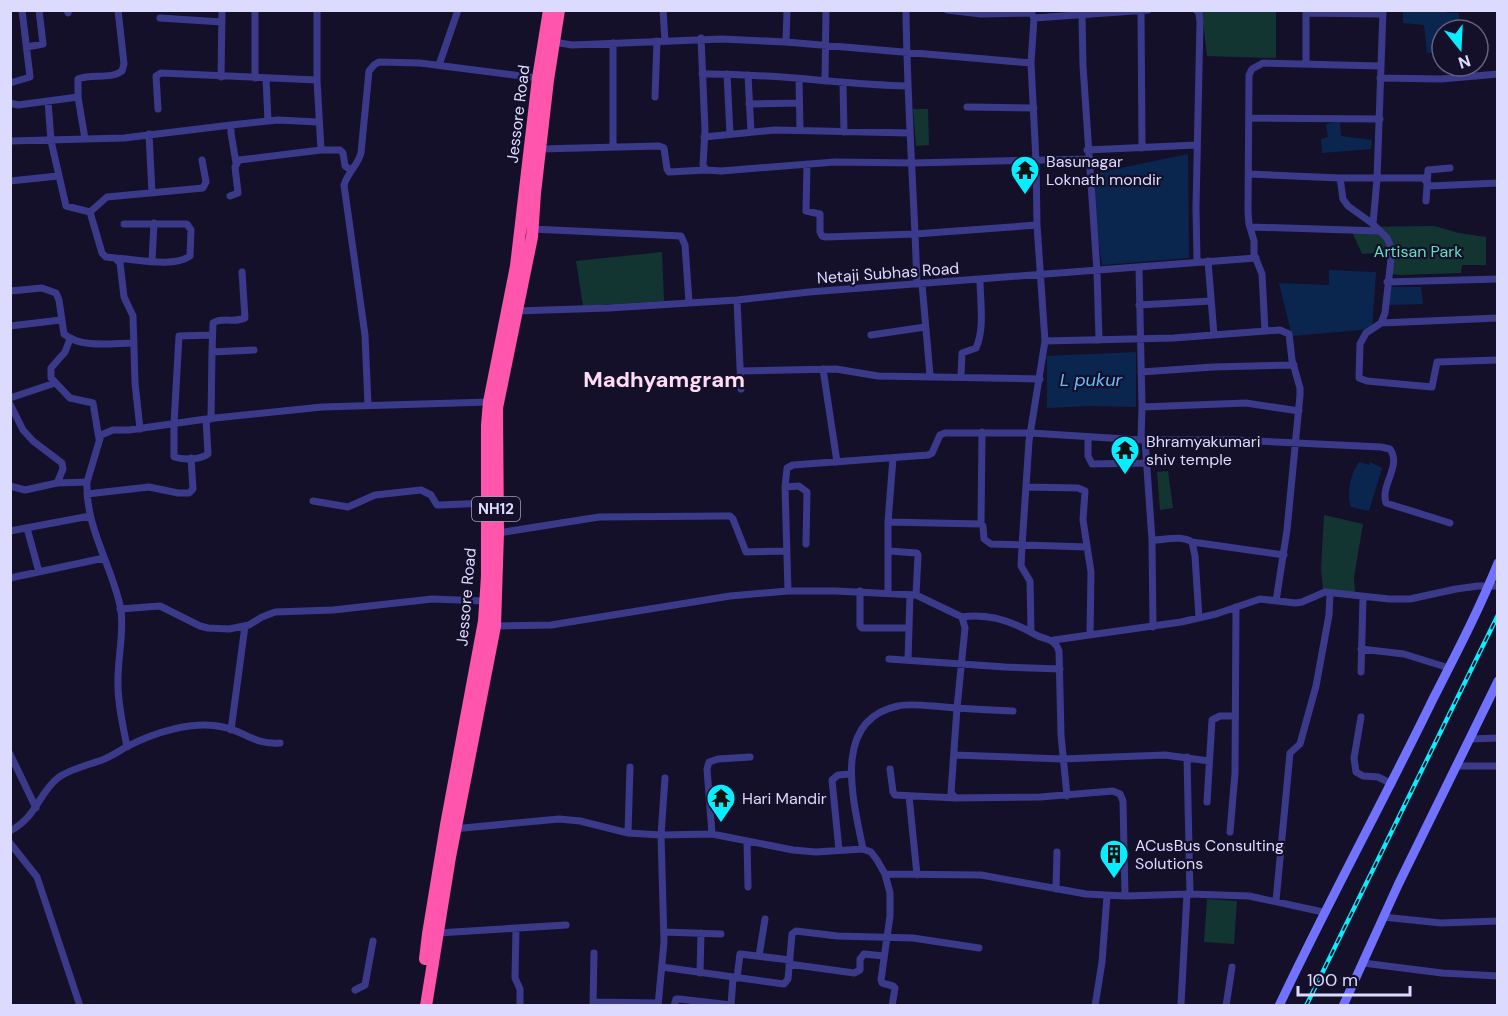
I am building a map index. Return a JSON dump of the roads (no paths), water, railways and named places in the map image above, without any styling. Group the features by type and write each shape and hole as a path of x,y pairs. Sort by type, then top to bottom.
{"highway":[{"name":"Jessore Road","path":"418,1005 428,934 450,829 484,621 489,402 516,266 538,78 549,10"},
{"name":"NH12","path":"426,1005 438,933 450,829 466,781 495,626 498,533 497,408 532,229 540,149 559,10"}],"street":[{"path":"10,83 30,77 22,10"},
{"path":"27,47 43,45 39,10"},
{"path":"85,139 78,97 78,79 86,76 118,74 122,70 124,64 118,10"},
{"path":"221,76 222,10"},
{"path":"255,10 255,78"},
{"path":"318,10 317,80 321,150"},
{"path":"439,65 458,10"},
{"path":"655,97 663,10"},
{"path":"786,42 787,10"},
{"path":"825,81 826,10"},
{"path":"906,10 907,86 913,163 915,234 930,375"},
{"path":"946,10 981,14 1082,14 1148,10"},
{"path":"1196,10 1199,13 1200,22 1197,261"},
{"path":"1141,11 1142,148"},
{"path":"1306,64 1306,12 1383,12 1380,119 1373,224"},
{"path":"1030,631 1032,611 1030,581 1021,566 1022,546 1029,441 1045,341 1037,225 1031,63 1032,14"},
{"path":"1082,14 1087,150 1097,271 1099,340"},
{"path":"160,18 222,22"},
{"path":"554,42 572,45 701,38 826,45 906,54 1031,63"},
{"path":"701,38 703,165 706,170"},
{"path":"613,43 613,147"},
{"path":"368,405 365,335 344,185 362,153 369,71 374,64 385,62 439,65 538,78"},
{"path":"1265,331 1262,274 1256,258 1248,212 1249,75 1252,69 1263,63 1380,66"},
{"path":"158,109 156,76 158,74 185,73 317,80"},
{"path":"702,74 907,86"},
{"path":"727,74 730,134"},
{"path":"1380,78 1442,79 1497,74"},
{"path":"748,75 750,132"},
{"path":"267,78 268,121"},
{"path":"799,79 800,130"},
{"path":"843,83 844,132"},
{"path":"10,103 18,105 78,97"},
{"path":"48,101 51,141 66,206 90,212"},
{"path":"749,104 800,102"},
{"path":"967,107 1034,108"},
{"path":"1250,118 1380,119"},
{"path":"10,141 124,138 268,121 318,122"},
{"path":"230,196 236,196 239,190 231,125"},
{"path":"704,137 800,130 910,133"},
{"path":"148,134 152,192"},
{"path":"1087,150 1197,145"},
{"path":"540,149 664,147 669,172 721,171 835,162 913,163 1089,159"},
{"path":"236,163 247,159 321,150 340,150 343,153 345,166 351,170"},
{"path":"90,212 107,197 203,188 206,182 202,160"},
{"path":"807,164 806,211 820,214 822,236 831,238 915,234 1037,225"},
{"path":"1426,201 1428,170 1450,168"},
{"path":"1249,174 1377,179 1423,178 1430,186 1497,183"},
{"path":"10,181 58,176"},
{"path":"1340,178 1344,200 1348,206 1373,224 1387,238 1392,250 1385,313 1381,323"},
{"path":"90,212 102,254 106,256 152,261 183,260 190,256 191,230 187,224 124,224"},
{"path":"152,261 154,223"},
{"path":"1250,227 1380,231"},
{"path":"532,229 681,236 685,244 689,302"},
{"path":"115,258 120,262 124,297 133,316 140,429"},
{"name":"Netaji Subhas Road","path":"516,311 737,300 809,292 1256,258"},
{"path":"1208,261 1214,335"},
{"path":"1139,268 1139,340 1143,440 1152,540 1153,627"},
{"path":"212,335 179,336 174,457 202,458 208,454 213,323 214,321 245,318 242,272"},
{"path":"961,376 962,352 976,348 979,339 980,279"},
{"path":"1387,282 1497,279"},
{"path":"10,291 42,288 56,293 64,334 70,339 94,343 134,343"},
{"path":"737,300 741,389"},
{"path":"1139,305 1211,301"},
{"path":"1497,318 1381,323 1366,333 1360,344 1358,374 1362,381 1431,387 1437,362 1497,360"},
{"path":"10,326 61,320"},
{"path":"871,335 926,327"},
{"path":"1045,341 1139,340 1280,330 1289,334 1293,365 1300,388 1299,411 1284,555 1276,601"},
{"path":"70,339 65,352 51,368 51,378 70,398 93,403 99,439 87,483 87,494 90,516 120,609 122,643 118,680 127,747"},
{"path":"212,352 254,350"},
{"path":"1141,372 1293,365"},
{"path":"741,371 823,369 878,376 930,375 1040,379"},
{"path":"823,369 837,462"},
{"path":"10,398 55,383"},
{"path":"99,439 101,435 113,430 140,429 322,407 489,402"},
{"path":"1142,407 1246,403 1299,411"},
{"path":"10,404 20,424 33,441 62,463 63,469 57,483"},
{"path":"982,432 981,524 986,542 1022,546 1087,547"},
{"path":"788,591 785,487 786,472 790,466 928,455 932,453 940,435 945,433 1031,433 1143,440 1233,440 1381,447 1390,449 1394,461 1385,495 1386,503 1450,524"},
{"path":"1088,437 1088,456 1092,464 1146,464"},
{"path":"87,494 149,487 189,493 193,489 191,458"},
{"path":"888,593 888,522 893,458"},
{"path":"10,486 25,490 57,483 87,483"},
{"path":"785,487 799,486 807,492 806,544"},
{"path":"1026,487 1078,488 1085,491 1083,520 1091,572 1090,635"},
{"path":"313,501 348,507 375,495 421,490 431,495 437,505 488,503"},
{"path":"10,531 90,516"},
{"path":"498,533 599,517 730,516 746,552 787,551"},
{"path":"888,522 981,524"},
{"path":"27,528 39,572"},
{"path":"1152,540 1187,539 1192,542 1284,555"},
{"path":"1192,542 1199,618"},
{"path":"889,551 918,555 908,628 908,660"},
{"path":"10,578 104,558"},
{"path":"1279,1005 1323,912 1392,784 1449,668 1493,586 1497,563"},
{"path":"495,626 551,625 730,596 788,591 860,591 913,595 962,617 979,615 991,617 1043,638 1054,640 1153,627 1199,618 1260,599 1302,602 1319,594 1330,593 1410,599 1456,589 1493,586"},
{"path":"860,591 860,626 862,628 908,628"},
{"path":"1276,901 1290,753 1300,744 1316,686 1329,615 1330,593"},
{"path":"1361,672 1363,597"},
{"path":"120,609 160,606 208,628 229,629 245,626 275,612 341,609 432,599 485,601"},
{"path":"1230,832 1235,773 1236,607"},
{"path":"956,798 951,793 957,708 963,663 965,628 962,617"},
{"path":"231,730 245,626"},
{"path":"1054,640 1059,651 1062,759 1067,796"},
{"path":"1362,649 1404,654 1449,668"},
{"path":"890,659 1060,669"},
{"path":"1343,1005 1383,917 1497,683"},
{"path":"863,849 852,793 851,774 856,739 861,729 878,714 897,706 1013,711"},
{"path":"1207,802 1212,720 1220,716 1235,716"},
{"path":"1361,717 1354,758 1356,772 1362,776 1378,777 1392,784"},
{"path":"10,831 24,822 47,790 60,777 103,760 162,732 215,726 253,740 280,743"},
{"path":"1469,739 1497,738"},
{"path":"10,754 36,807"},
{"path":"954,755 1062,759 1153,756 1209,762"},
{"path":"712,834 707,769 709,762 718,759 750,757"},
{"path":"1181,1004 1189,894 1187,758"},
{"path":"1456,766 1497,766"},
{"path":"628,833 630,767"},
{"path":"890,769 895,795 1000,798 1113,792 1120,794 1124,801 1125,819 1125,896"},
{"path":"839,850 832,780 838,775 851,774"},
{"path":"594,952 593,1004 658,1004 664,932 661,835 665,778"},
{"path":"909,796 917,875"},
{"path":"450,829 559,819 580,821 628,833 712,834 805,851 863,849 871,852 885,874 889,886 891,904 881,980 882,983 895,988 892,1005"},
{"path":"747,841 748,887"},
{"path":"10,843 37,877 80,1005"},
{"path":"1056,889 1057,852"},
{"path":"885,874 981,875 1107,896 1189,894 1249,896 1323,912"},
{"path":"1095,1005 1102,962 1107,896"},
{"path":"1383,917 1441,923 1497,921"},
{"path":"759,956 765,918"},
{"path":"438,933 566,925"},
{"path":"516,929 515,978 520,989 520,1005"},
{"path":"664,932 721,934"},
{"path":"662,967 784,984 788,979 794,932 936,940 979,948"},
{"path":"700,973 701,933"},
{"path":"355,990 365,985 373,941"},
{"path":"674,1005 676,999 680,999 731,1005 740,954 854,974 860,970 860,959 864,954 884,957"},
{"path":"1363,963 1442,973 1497,976"},
{"path":"1226,1005 1232,967"}],"water":[{"path":"1447,10 1447,13 1459,13 1459,18 1430,18 1430,53 1427,53 1424,25 1403,23 1403,11"},
{"path":"1340,122 1341,136 1372,140 1371,149 1322,153 1321,139 1328,137 1326,124"},
{"path":"1188,154 1189,258 1102,265 1093,204 1097,173"},
{"path":"1329,270 1376,272 1372,329 1292,336 1279,283 1329,285"},
{"path":"1388,287 1421,287 1423,304 1389,305"},
{"name":"L pukur","path":"1136,352 1136,407 1047,408 1047,356"},
{"path":"1359,462 1369,465 1370,462 1382,468 1369,511 1351,507 1350,484"}],"railway":[{"path":"1306,1006 1498,615"}],"place":[{"name":"Basunagar Loknath mondir","path":"1025,196"},
{"name":"Bhramyakumari shiv temple","path":"1125,476"},
{"name":"Hari Mandir","path":"721,824"},
{"name":"ACusBus Consulting Solutions","path":"1114,880"}],"district":[{"name":"Madhyamgram","path":"664,379"}],"park label":[{"name":"Artisan Park","path":"1418,251"}]}
